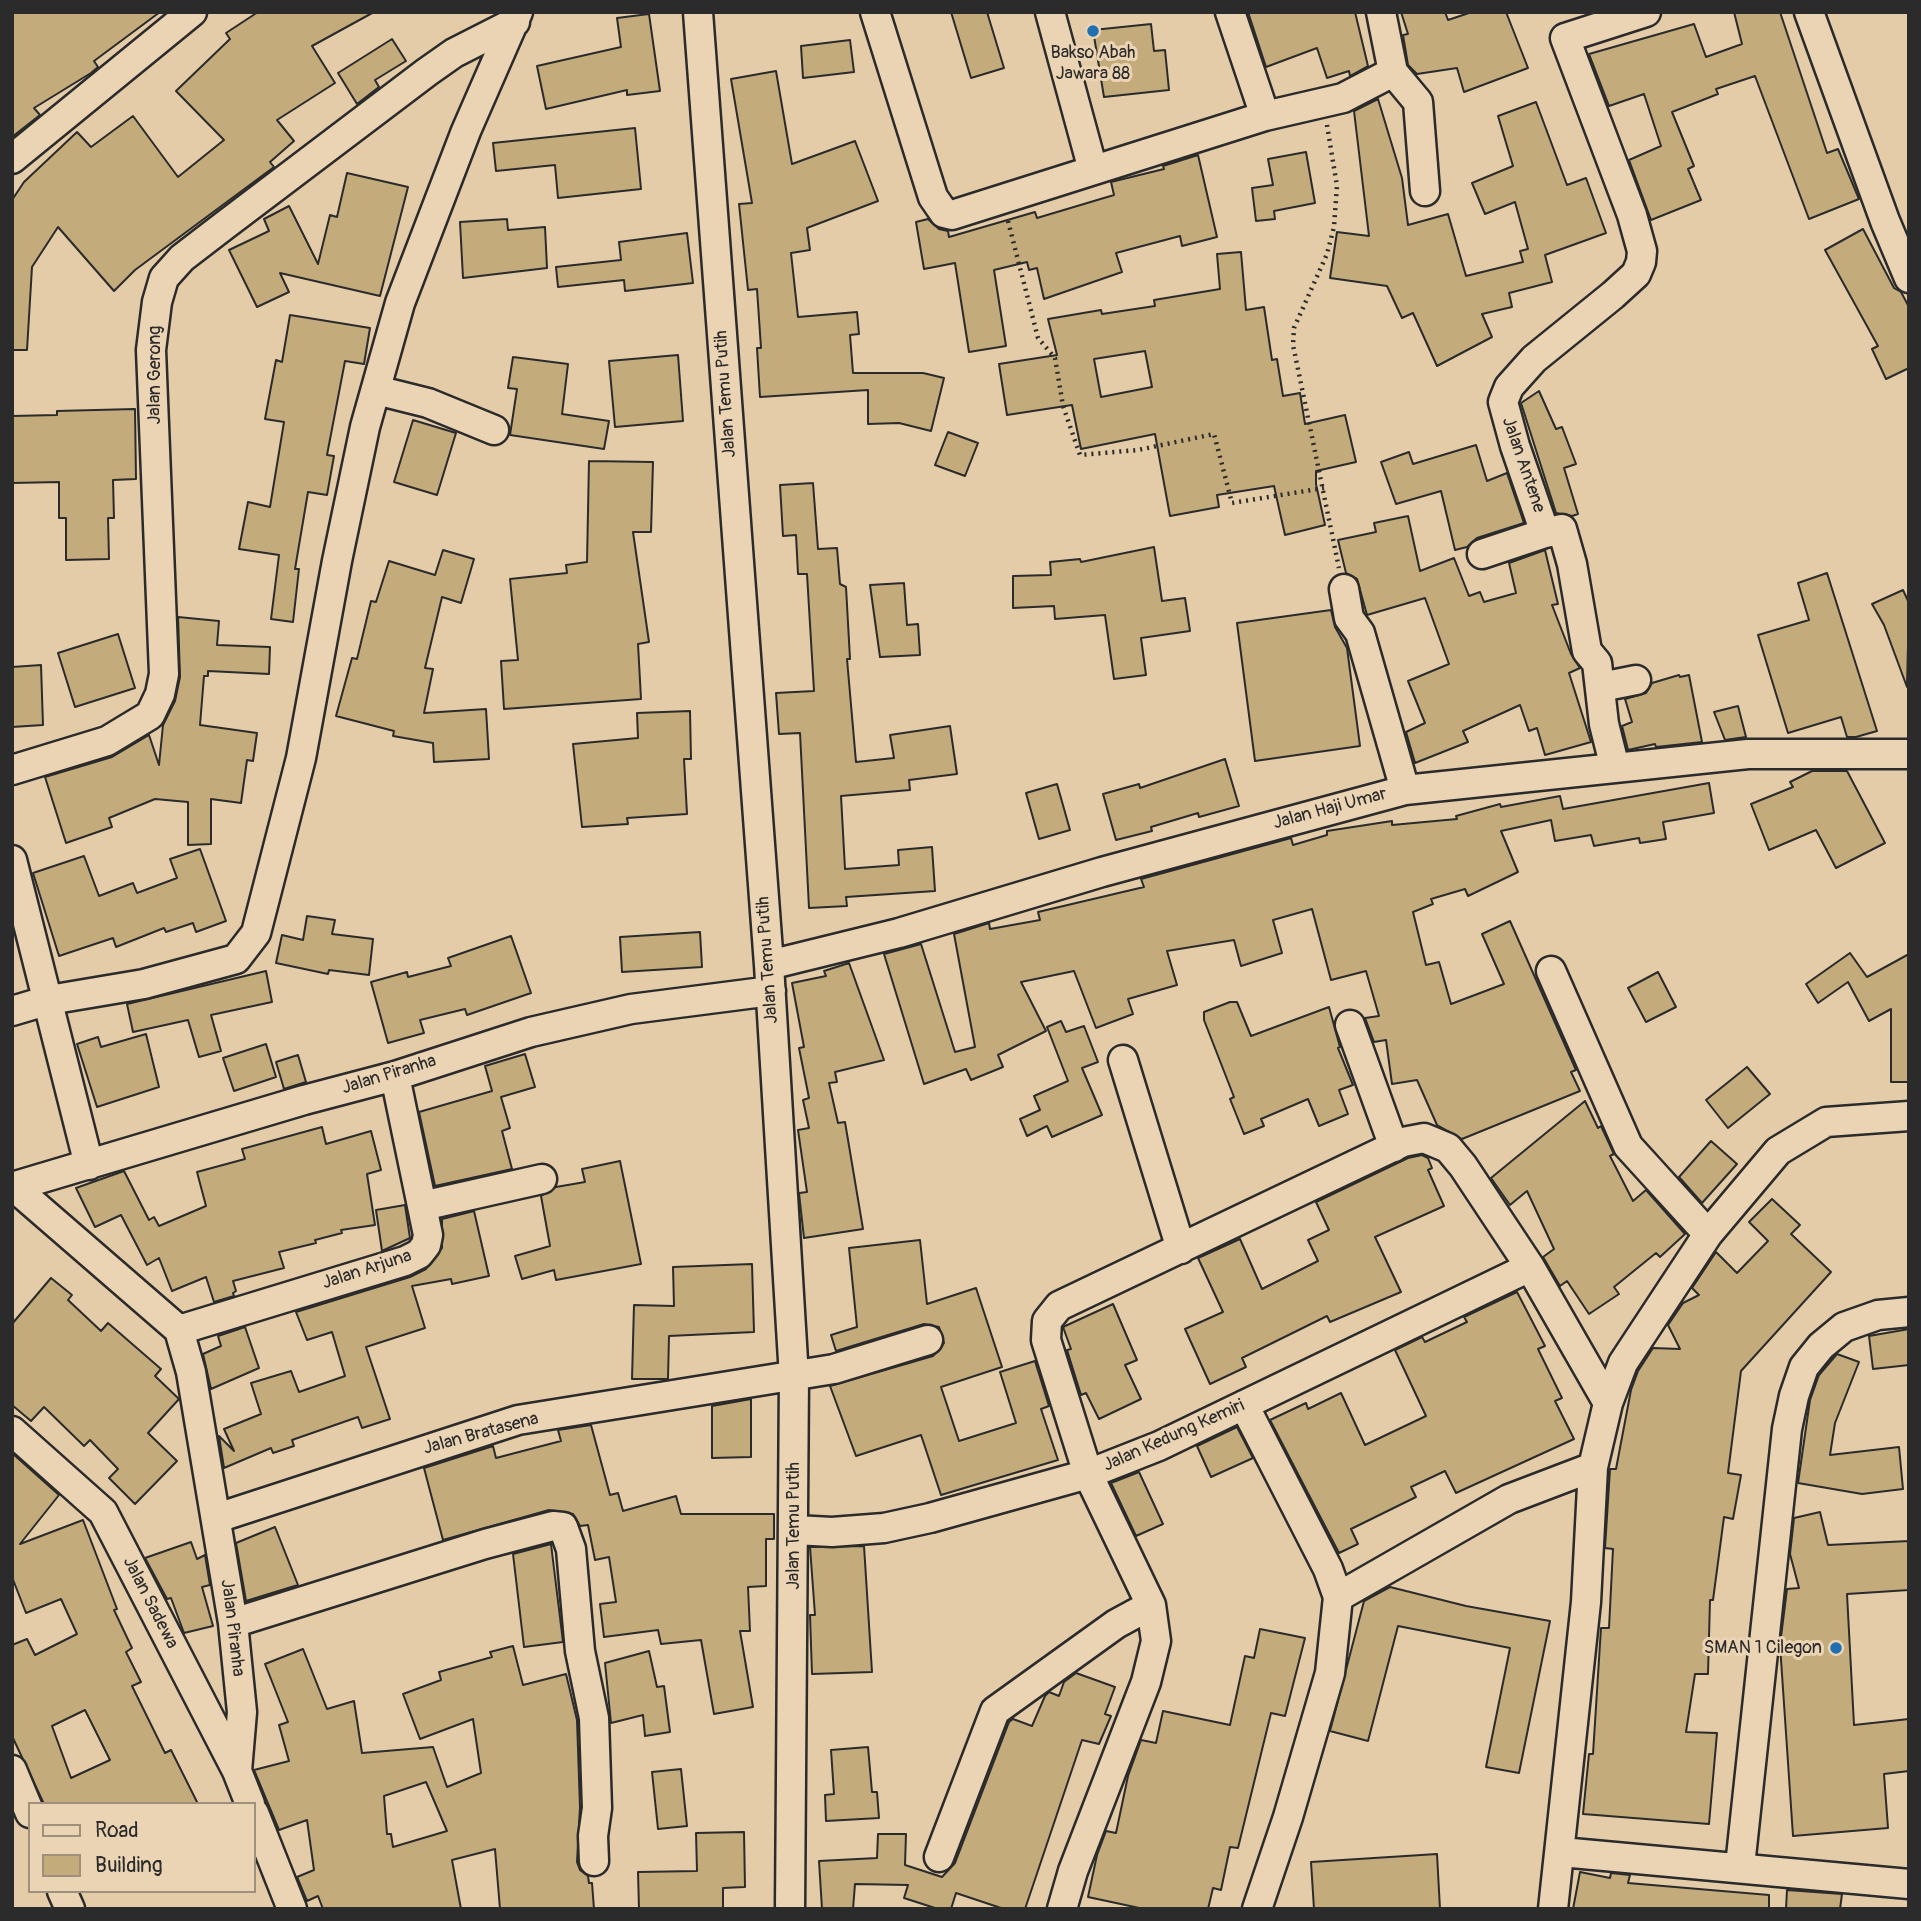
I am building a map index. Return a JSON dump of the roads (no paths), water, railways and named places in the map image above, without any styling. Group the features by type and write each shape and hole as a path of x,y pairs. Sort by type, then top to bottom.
{"street":[{"path":"12,159 192,12"},
{"name":"Jalan Temu Putih","path":"698,12 770,978 794,1377 795,1530 790,1909"},
{"path":"875,12 938,208 952,215 1265,116 1343,98 1394,72"},
{"path":"1050,12 1093,170"},
{"path":"1230,12 1265,116"},
{"path":"1381,12 1394,72 1418,102 1425,191"},
{"name":"Jalan Antene","path":"1615,768 1604,724 1597,663 1587,652 1562,529 1545,533 1514,446 1503,402 1509,387 1534,359 1636,274 1642,251 1627,200 1565,38 1646,12"},
{"path":"1816,14 1909,278"},
{"path":"12,1012 49,1000 144,984 236,959 256,933 301,758 337,561 376,390 400,303 466,131 517,17"},
{"name":"Jalan Gerong","path":"12,770 107,741 150,715 160,694 164,674 151,350 157,302 164,278 182,258 427,72 454,53 517,17"},
{"path":"376,390 428,402 494,430"},
{"path":"1482,554 1545,533"},
{"path":"1344,589 1349,618 1360,633 1405,789"},
{"path":"1601,687 1636,680"},
{"name":"Jalan Haji Umar","path":"770,978 899,933 1101,872 1405,789 1748,754 1909,754"},
{"path":"12,860 89,1165"},
{"path":"1551,971 1628,1146 1708,1234"},
{"name":"Jalan Piranha","path":"13,1187 304,1100 395,1076 480,1047 770,978"},
{"path":"1350,1024 1394,1147"},
{"path":"1123,1060 1181,1249"},
{"name":"Jalan Arjuna","path":"179,1330 412,1258 426,1245 428,1235 395,1076"},
{"path":"1553,1909 1586,1602 1593,1467 1608,1404 1623,1363 1708,1234 1778,1152 1806,1133 1835,1121 1909,1116"},
{"path":"1062,1909 1073,1871 1146,1682 1156,1641 1151,1605 1088,1474 1046,1340 1047,1321 1059,1306 1394,1147 1424,1138 1448,1148 1530,1267 1608,1404"},
{"path":"422,1206 542,1179"},
{"name":"Jalan Piranha","path":"13,1187 179,1330 191,1371 233,1623 242,1712 237,1771"},
{"name":"Jalan Kedung Kemiri","path":"795,1530 832,1532 884,1528 930,1518 1088,1474 1159,1446 1530,1267"},
{"path":"1740,1866 1787,1429 1794,1396 1804,1367 1821,1346 1844,1327 1878,1315 1909,1312"},
{"name":"Jalan Bratasena","path":"217,1518 518,1420 794,1377 834,1369 928,1340"},
{"path":"1244,1405 1328,1569 1338,1597 1330,1673 1288,1817 1257,1909"},
{"name":"Jalan Sadewa","path":"12,1431 103,1511 237,1771 249,1802"},
{"path":"1338,1597 1508,1499 1593,1467"},
{"path":"233,1623 433,1560 553,1526 563,1527 571,1549 580,1651 594,1718 597,1808 593,1836 594,1861"},
{"path":"939,1857 995,1711 1116,1624 1151,1605"},
{"path":"12,1770 22,1805"},
{"path":"256,1818 292,1909"},
{"path":"1560,1852 1740,1866 1909,1884"},
{"path":"63,1893 70,1909"}],"place":[{"name":"Bakso Abah Jawara 88","path":"1093,31"},
{"name":"SMAN 1 Cilegon","path":"1836,1648"}]}
